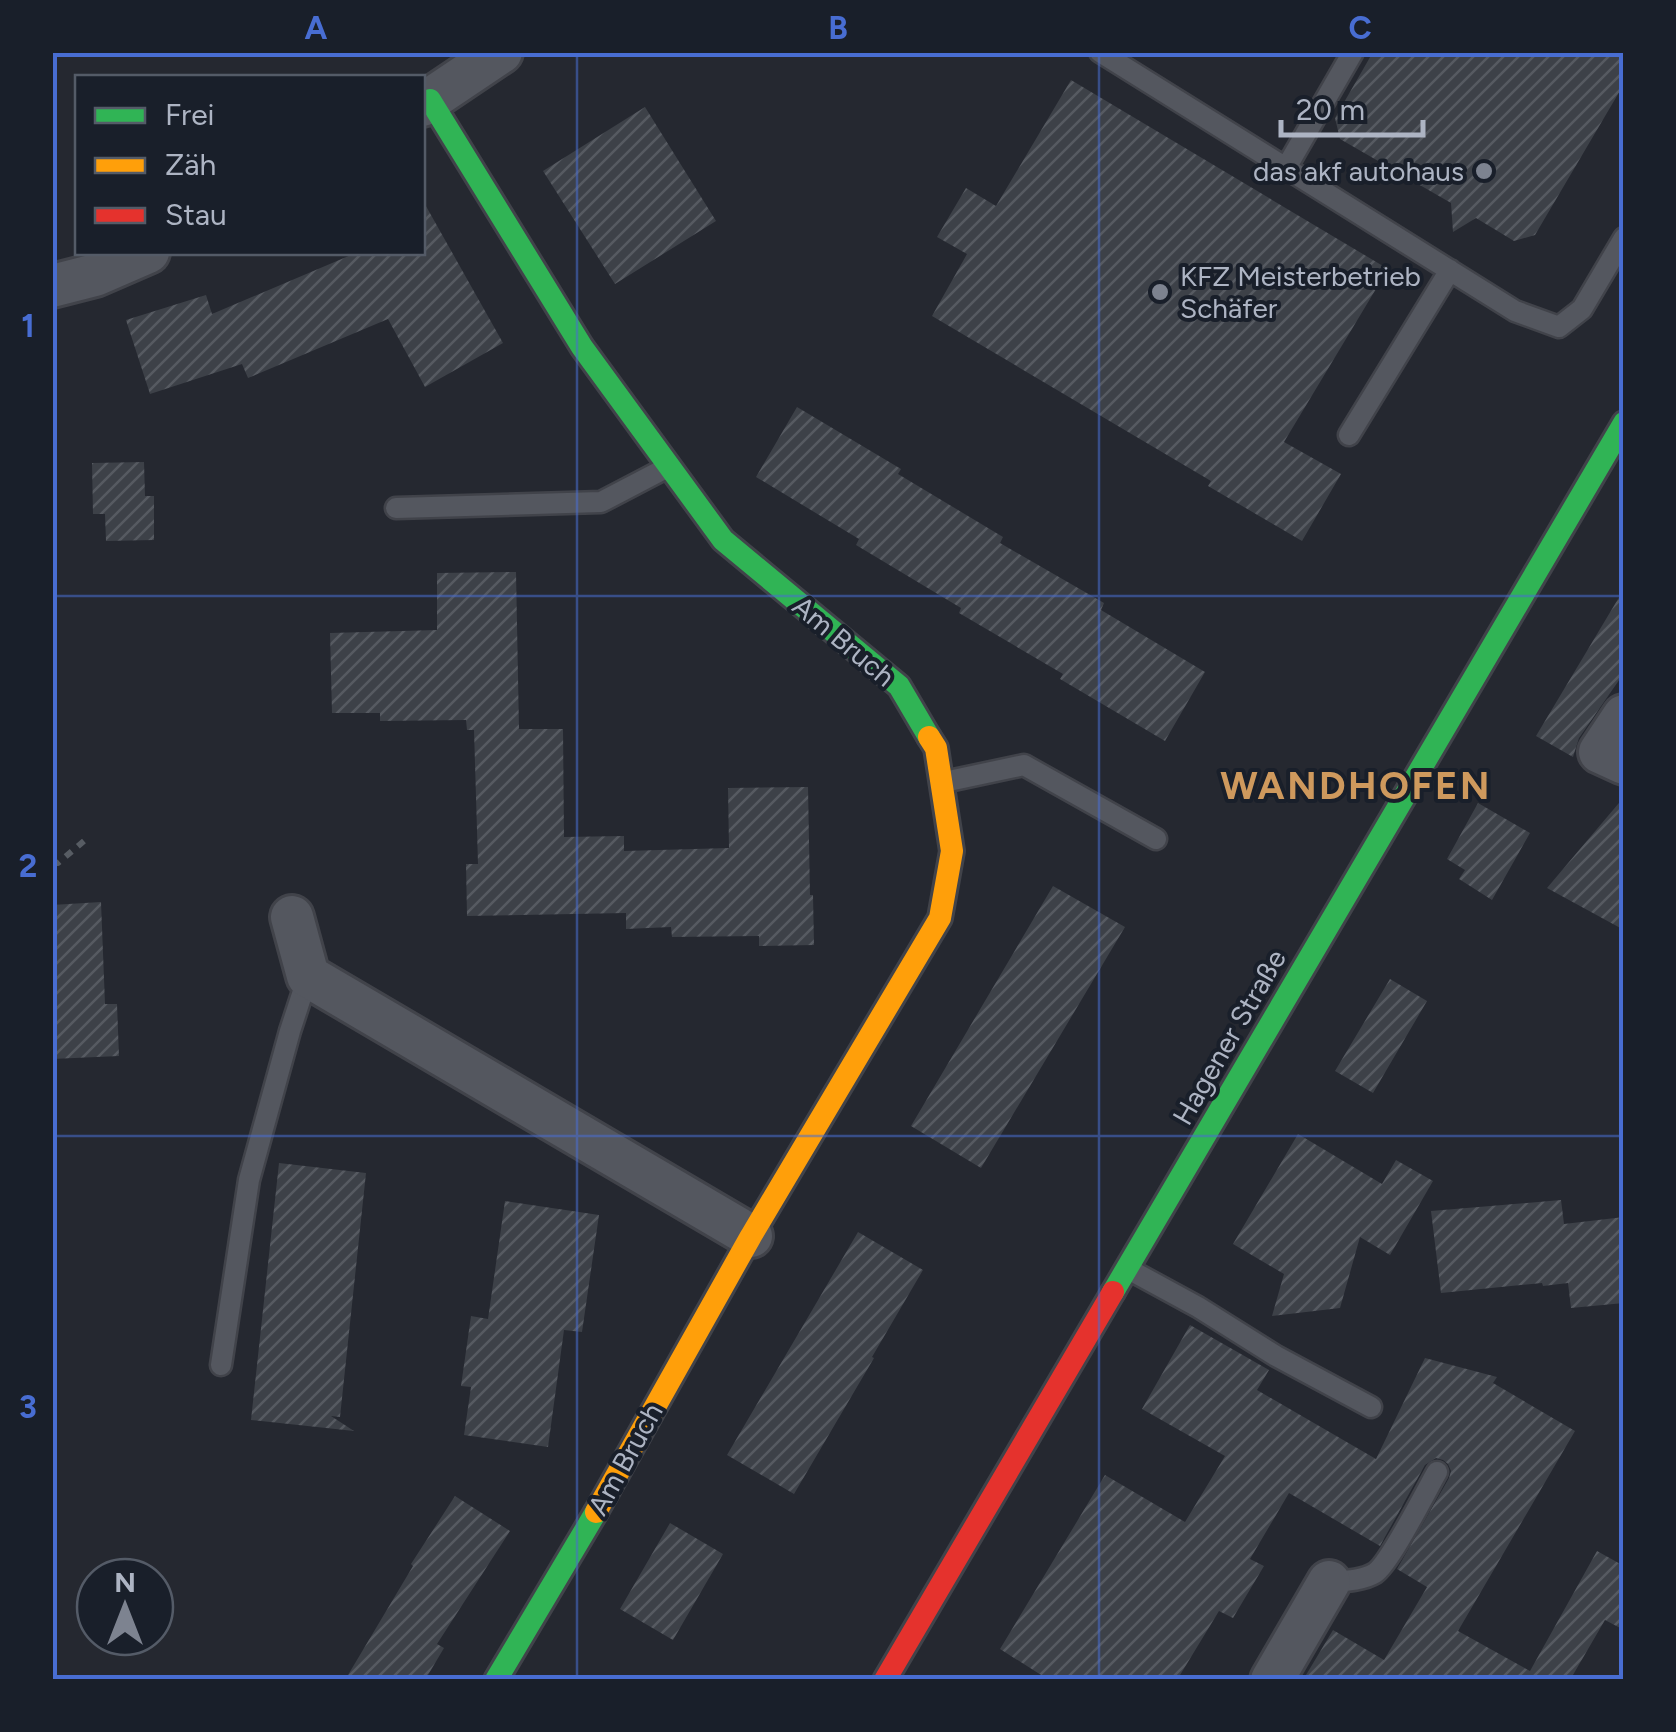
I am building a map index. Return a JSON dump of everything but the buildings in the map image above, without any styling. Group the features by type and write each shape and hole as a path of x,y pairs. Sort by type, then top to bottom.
{"street":[{"path":"426,102 501,52"},
{"name":"Am Bruch","path":"426,102 582,347 723,540 899,686 936,748 952,851 940,918 750,1236 496,1680"},
{"path":"52,286 95,275 141,255"},
{"name":"Hagener Straße","path":"885,1680 1624,422"},
{"path":"1624,716 1600,752 1624,763"},
{"path":"292,917 308,976 750,1236"},
{"path":"1272,1680 1329,1582"}],"lane":[{"path":"1100,52 1514,311 1560,327 1582,309 1624,238"},
{"path":"1286,168 1354,52"},
{"path":"1349,435 1450,270"},
{"path":"396,508 600,502 669,466"},
{"path":"942,783 1024,765 1156,838"},
{"path":"221,1365 249,1180 308,976"},
{"path":"1128,1269 1371,1407"},
{"path":"1329,1582 1377,1572 1437,1472"}],"path":[{"path":"52,864 84,841"}],"traffic: fast":[{"path":"430,100 582,347 723,540 899,686 929,737"},
{"path":"1113,1292 1624,423"},
{"path":"496,1680 596,1512"}],"traffic: slow":[{"path":"596,1512 751,1236 940,918 952,851 936,748 929,737"}],"traffic: jam":[{"path":"885,1680 1113,1292"}],"place":[{"name":"das akf autohaus","path":"1484,171"},
{"name":"KFZ Meisterbetrieb Schäfer","path":"1160,292"}],"district":[{"name":"WANDHOFEN","path":"1356,786"}]}
